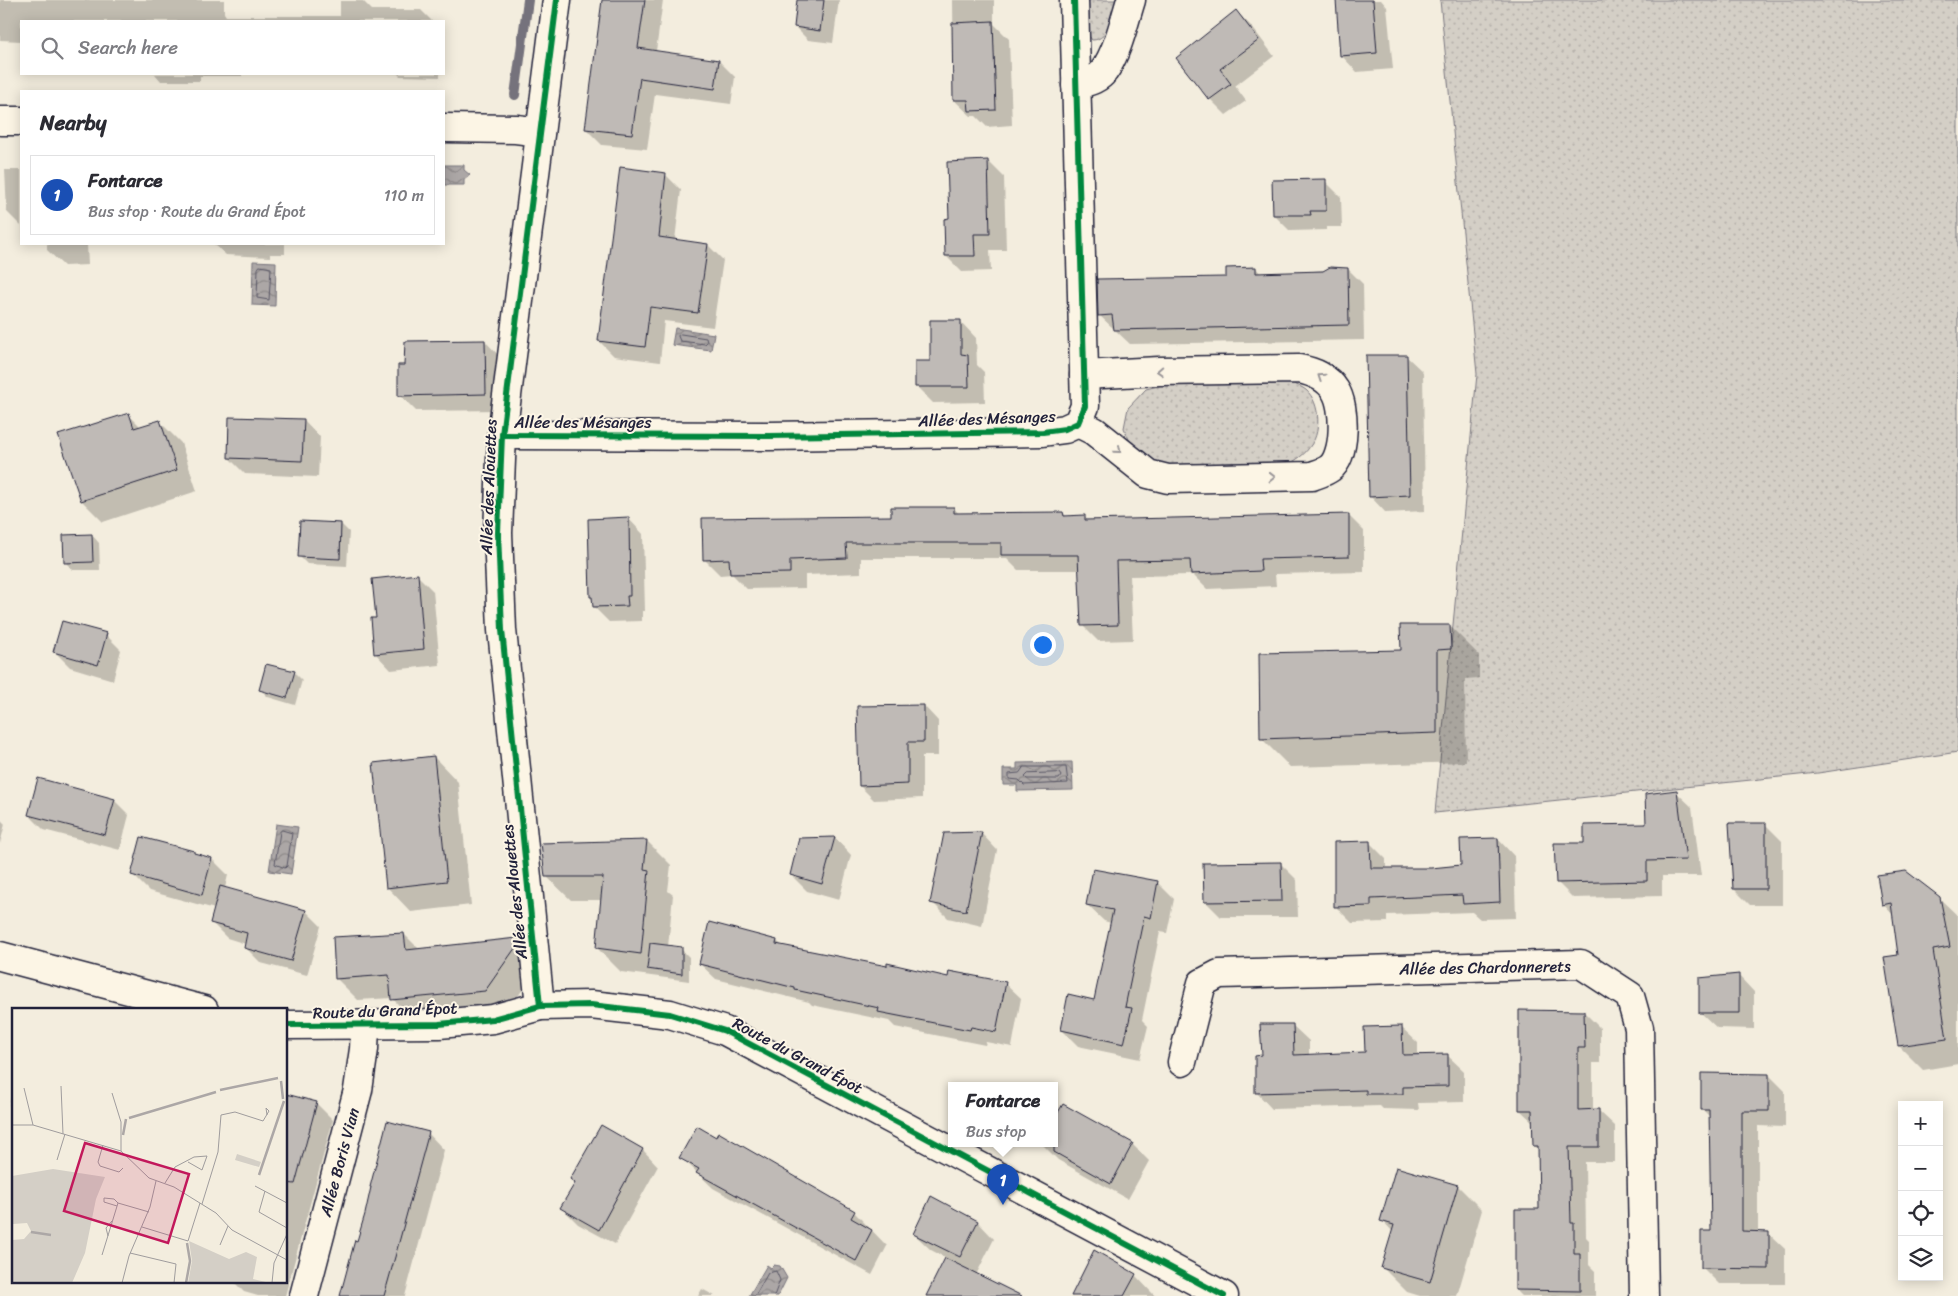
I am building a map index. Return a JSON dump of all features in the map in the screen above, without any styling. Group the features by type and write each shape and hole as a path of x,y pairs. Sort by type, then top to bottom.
{"street":[{"name":"Allée des Alouettes","path":"540,1006 502,630 498,533 502,435 557,0"},
{"name":"Allée des Mésanges","path":"502,435 769,436 1043,432 1065,429 1078,422 1084,406 1084,374 1079,261 1074,0"},
{"path":"1076,85 1091,81 1104,72 1131,0"},
{"path":"0,121 20,122"},
{"path":"445,128 516,129 540,132"},
{"name":"Allée des Mésanges","path":"1078,422 1094,431 1148,474 1168,479 1312,476 1330,468 1338,458 1342,446 1342,422 1336,391 1316,372 1299,369 1189,370 1084,374"},
{"path":"0,956 196,1008"},
{"name":"Allée des Chardonnerets","path":"1182,1062 1202,983 1219,974 1581,964 1630,996 1640,1028 1644,1296"},
{"name":"Route du Grand Épot","path":"288,1026 439,1024 493,1019 540,1006 591,1004 629,1007 670,1014 725,1031 1224,1296"},
{"name":"Allée Boris Vian","path":"304,1296 358,1090 364,1049 365,1026"}],"shaded area":[{"path":"1087,0 1118,0 1107,31 1098,39 1092,40 1087,33"},
{"path":"1440,0 1958,0 1958,752 1818,773 1435,813 1477,374"},
{"path":"1285,381 1301,387 1309,393 1316,407 1318,423 1315,439 1309,449 1287,465 1168,468 1151,461 1131,444 1124,428 1128,408 1146,389 1166,384"}],"water":[{"path":"445,165 464,165 464,170 470,175 464,180 464,185 445,185"},
{"path":"253,261 276,262 275,306 252,305"},
{"path":"675,328 714,334 711,350 672,345"},
{"path":"1072,762 1073,790 1017,791 1017,785 1003,785 1003,769 1017,769 1017,763"},
{"path":"276,824 298,827 291,874 269,871"},
{"path":"767,1265 771,1268 774,1265 780,1266 787,1278 778,1296 749,1296"}],"building":[{"path":"602,0 645,0 638,48 719,60 715,89 640,78 632,134 585,129"},
{"path":"797,0 824,0 820,31 794,27"},
{"path":"1336,0 1373,0 1377,53 1340,56"},
{"path":"1236,10 1259,40 1220,69 1231,84 1209,100 1176,58"},
{"path":"993,21 996,110 969,111 968,100 953,100 952,23"},
{"path":"988,160 990,234 974,234 975,256 945,256 944,219 949,218 947,162"},
{"path":"620,167 666,173 659,237 708,244 698,313 650,307 645,347 598,341"},
{"path":"1326,179 1326,211 1310,211 1311,215 1273,215 1272,180"},
{"path":"1256,267 1256,273 1323,271 1330,267 1348,268 1349,325 1114,330 1112,315 1098,316 1097,279 1226,277 1226,268"},
{"path":"930,320 961,320 961,354 968,355 969,387 915,387 915,361 930,361"},
{"path":"485,340 486,394 398,396 398,365 404,365 405,341"},
{"path":"1366,355 1407,355 1410,495 1369,497"},
{"path":"129,413 134,428 160,420 177,470 81,501 58,435"},
{"path":"229,417 304,419 302,461 228,458"},
{"path":"891,507 954,507 954,513 1063,512 1064,516 1085,515 1085,520 1349,514 1349,557 1260,559 1261,571 1191,574 1190,560 1116,561 1118,625 1081,626 1078,555 1001,555 1001,543 846,543 847,558 790,560 790,573 730,574 729,559 703,560 702,518 891,516"},
{"path":"629,517 630,596 627,596 628,606 593,607 592,597 590,597 588,519"},
{"path":"300,521 341,523 340,559 298,557"},
{"path":"92,534 93,562 64,563 63,535"},
{"path":"418,574 424,649 374,654 371,618 376,618 372,579"},
{"path":"62,621 107,633 98,665 53,652"},
{"path":"1400,625 1450,625 1451,649 1437,650 1437,733 1260,739 1259,653 1401,650"},
{"path":"266,664 295,671 287,698 259,690"},
{"path":"924,705 924,742 908,742 908,784 859,786 857,706"},
{"path":"434,756 447,881 386,888 373,763"},
{"path":"38,778 115,799 105,835 28,815"},
{"path":"1677,790 1686,860 1647,861 1647,881 1556,883 1554,843 1584,843 1584,825 1646,824 1645,794"},
{"path":"1729,823 1766,823 1766,889 1733,889"},
{"path":"982,832 966,911 930,903 944,833"},
{"path":"141,837 194,851 194,853 212,858 202,895 131,875"},
{"path":"835,837 822,884 790,875 799,838"},
{"path":"1498,838 1500,902 1463,904 1462,895 1371,899 1371,906 1334,907 1334,842 1370,841 1371,868 1431,868 1461,865 1460,839"},
{"path":"647,840 644,869 649,870 641,954 596,948 603,877 545,877 541,843"},
{"path":"1281,862 1282,901 1204,902 1203,863"},
{"path":"1093,869 1158,881 1151,918 1144,916 1125,1007 1132,1008 1124,1044 1061,1030 1068,994 1094,1000 1113,910 1086,905"},
{"path":"1906,871 1940,897 1950,947 1933,950 1947,1039 1898,1046 1884,957 1898,955 1891,903 1882,905 1877,875"},
{"path":"220,886 306,910 291,961 244,948 247,933 210,923"},
{"path":"709,922 777,940 776,944 887,966 887,963 948,977 949,971 1006,982 996,1032 971,1027 970,1030 878,1012 879,1008 795,990 795,988 699,964"},
{"path":"404,933 406,950 517,938 518,944 485,991 391,1000 389,975 335,979 333,937"},
{"path":"650,943 682,947 682,974 647,969"},
{"path":"1739,974 1739,1013 1699,1013 1699,978"},
{"path":"1519,1010 1584,1011 1585,1048 1578,1048 1578,1110 1599,1109 1599,1147 1569,1147 1571,1223 1574,1223 1574,1254 1580,1254 1580,1291 1515,1290 1515,1209 1539,1209 1538,1146 1533,1146 1532,1110 1519,1110"},
{"path":"1260,1024 1293,1024 1294,1055 1365,1052 1364,1027 1402,1026 1403,1055 1448,1054 1448,1086 1403,1087 1403,1094 1366,1094 1366,1090 1255,1093 1255,1056 1262,1055"},
{"path":"1701,1073 1769,1074 1769,1111 1742,1111 1742,1231 1769,1232 1769,1269 1701,1268 1701,1231 1711,1231 1709,1110 1701,1110"},
{"path":"288,1095 317,1102 295,1184 288,1183"},
{"path":"1063,1104 1133,1143 1111,1184 1054,1152 1054,1147 1058,1147 1058,1112"},
{"path":"387,1121 429,1132 384,1296 340,1296 355,1240 357,1241 365,1214"},
{"path":"601,1125 643,1149 599,1230 560,1208 575,1183 570,1179"},
{"path":"697,1126 716,1137 718,1132 855,1211 851,1218 872,1230 856,1261 696,1173 699,1169 679,1158"},
{"path":"1396,1167 1458,1185 1430,1282 1381,1268 1394,1225 1380,1221"},
{"path":"931,1196 978,1221 960,1257 913,1234"},
{"path":"1094,1250 1136,1274 1124,1296 1071,1296"},
{"path":"945,1258 1022,1296 926,1296"}],"waterway":[{"path":"515,95 528,0"}],"cycle path":[{"path":"540,1006 502,630 498,533 502,435 557,0"},
{"path":"502,435 769,436 1043,432 1065,429 1078,423 1085,406 1074,0"},
{"path":"288,1025 439,1024 493,1019 540,1006 591,1005 670,1014 725,1031 1224,1296"}],"place":[{"name":"Fontarce","path":"1003,1205"}]}
